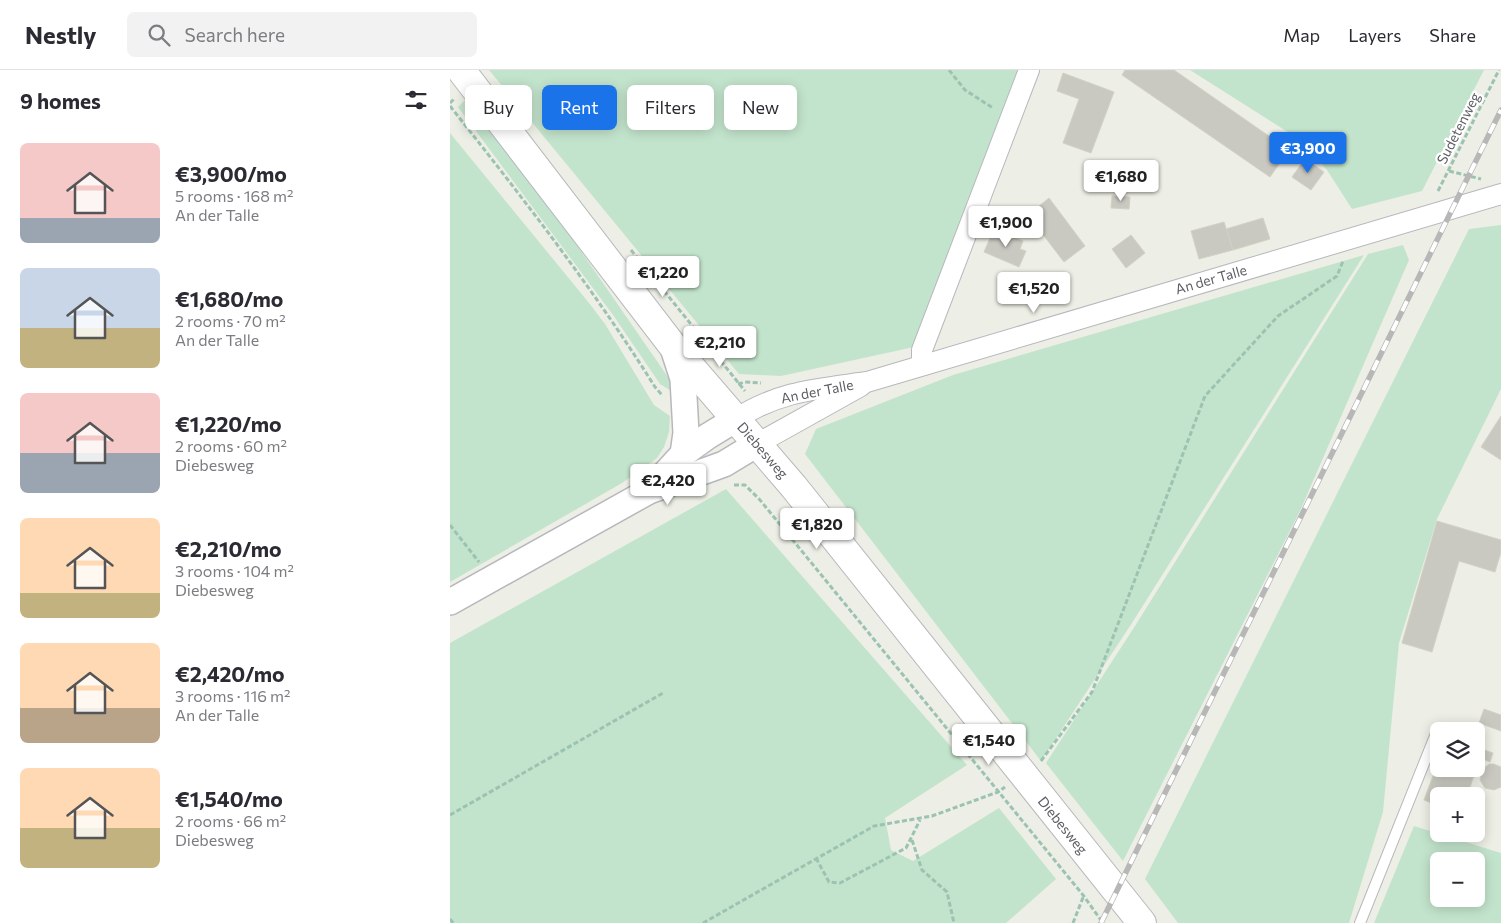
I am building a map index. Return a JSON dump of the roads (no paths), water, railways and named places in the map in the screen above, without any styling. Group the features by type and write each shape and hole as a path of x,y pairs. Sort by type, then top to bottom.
{"main road":[{"name":"Diebesweg","path":"461,70 672,345 794,487 1142,923"}],"street":[{"path":"922,365 922,350 1029,70"},
{"name":"An der Talle","path":"650,491 683,454 756,406 798,392 867,382 1351,238 1495,187"},
{"path":"672,345 683,379 686,433 683,454"},
{"name":"An der Talle","path":"450,602 650,491 724,464 777,431 835,402 867,382"}],"lane":[{"path":"1360,923 1430,746"}],"railway":[{"path":"1101,923 1501,110"}]}
